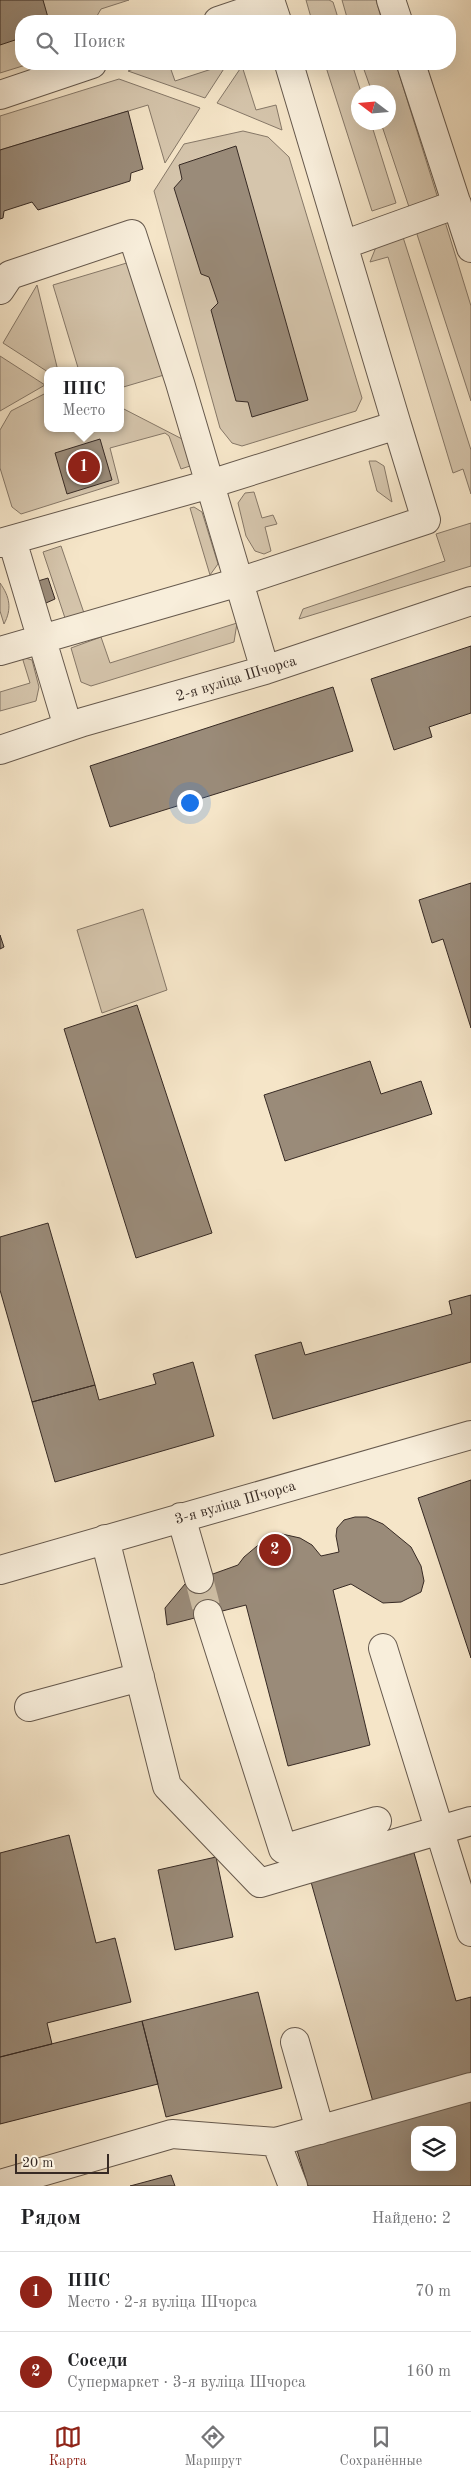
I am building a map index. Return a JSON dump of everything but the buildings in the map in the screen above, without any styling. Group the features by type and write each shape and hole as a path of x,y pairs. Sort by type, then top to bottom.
{"street":[{"path":"391,0 396,15"},
{"path":"236,15 272,3 275,15"},
{"path":"0,95 74,70"},
{"path":"0,651 239,582 426,520 292,70"},
{"path":"413,70 471,248"},
{"path":"343,245 457,204"},
{"path":"0,290 10,275 132,234 210,484 265,670"},
{"path":"68,727 41,638 6,542 210,484 397,424"},
{"name":"2-я вуліца Шчорса","path":"0,750 68,727 265,670 471,601"},
{"name":"3-я вуліца Шчорса","path":"0,1570 471,1435"},
{"path":"181,1517 199,1579"},
{"path":"105,1540 167,1786 260,1883 471,1821"},
{"path":"208,1614 283,1849 377,1821"},
{"path":"382,1648 441,1830 471,1932"},
{"path":"29,1707 140,1677"},
{"path":"295,2042 320,2130"},
{"path":"0,2184 172,2134 276,2142 471,2087"},
{"path":"276,2142 293,2186"}],"shaded area":[{"path":"0,0 129,0 101,9 98,15 15,15 15,68 0,73"},
{"path":"306,0 329,0 333,2 337,15 310,15"},
{"path":"342,0 376,0 380,15 346,15"},
{"path":"171,70 175,81 209,70 223,70 205,98 128,71"},
{"path":"239,70 243,70 256,110 276,105 282,130 217,103"},
{"path":"327,70 354,70 359,85 351,85 351,130 373,130 396,203 372,211"},
{"path":"364,70 398,70 440,205 412,216 383,130 396,130 396,85 370,85"},
{"path":"119,79 200,108 165,163 148,105 0,150 0,116"},
{"path":"243,131 268,137 289,157 362,398 356,411 242,446 232,443 220,428 154,191 184,144"},
{"path":"443,215 471,306 471,401 414,225"},
{"path":"402,234 471,450 471,494 463,469 453,473 388,257 370,262 378,242"},
{"path":"130,262 164,375 124,387 124,367 78,367 53,285"},
{"path":"37,285 57,367 44,367 44,369 3,343"},
{"path":"0,356 44,386 0,411"},
{"path":"44,394 44,432 124,432 124,409 186,441 193,465 181,469 169,436 165,433 110,448 119,483 21,514 12,507 0,468 0,430 11,411"},
{"path":"369,461 376,461 384,466 392,502 377,491"},
{"path":"254,492 262,518 273,515 277,524 265,527 271,551 264,554 255,551 246,536 238,503 245,493"},
{"path":"194,507 202,512 218,564 210,575 190,508"},
{"path":"471,523 471,566 299,619 303,609 445,561 436,534"},
{"path":"61,546 84,613 65,618 43,552"},
{"path":"0,583 9,603 7,619 4,624 0,611"},
{"path":"237,623 234,642 91,686 81,682 71,648 101,637 110,663"},
{"path":"22,657 32,660 39,687 36,701 0,711 0,692 30,683"},
{"path":"143,909 167,990 102,1013 77,930"}],"tunnel":[{"path":"199,1579 208,1614"}],"place":[{"name":"ППС","path":"84,467"},
{"name":"Соседи","path":"275,1550"}]}
